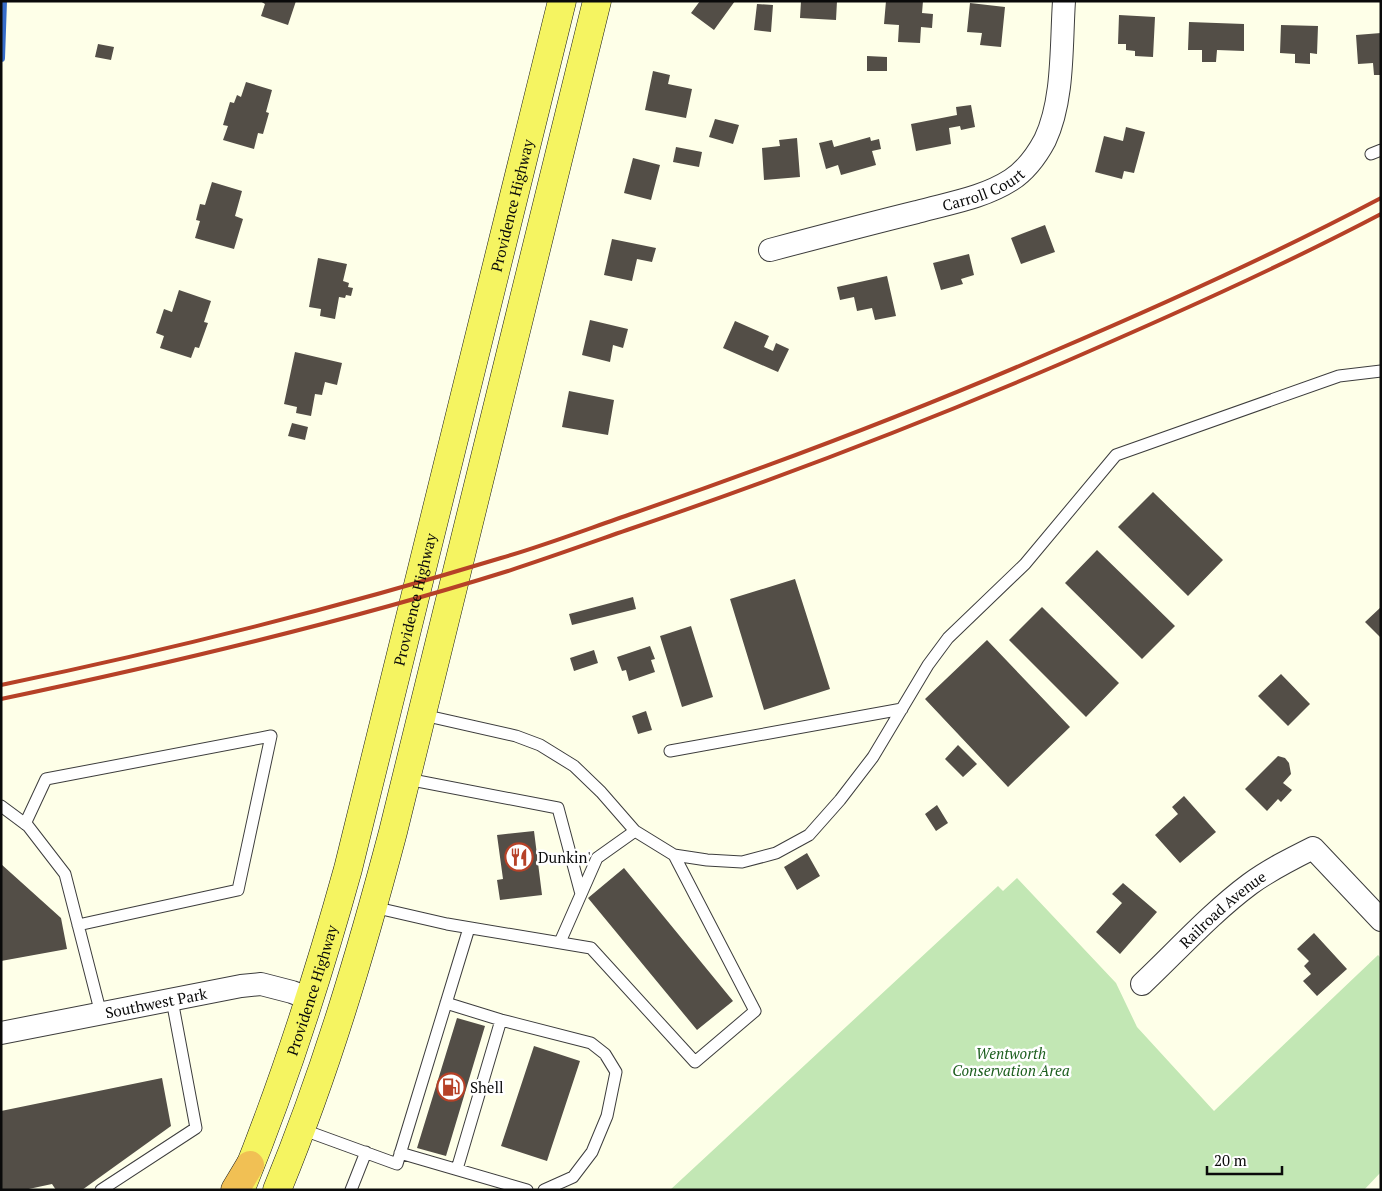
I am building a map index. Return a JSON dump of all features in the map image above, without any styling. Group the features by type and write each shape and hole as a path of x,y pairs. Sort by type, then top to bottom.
{"highway":[{"path":"235,1190 250,1165"}],"main road":[{"name":"Providence Highway","path":"240,1190 310,999 358,832 562,1"},
{"path":"277,1190 301,1129 345,1000 373,907 423,715 598,1"}],"street":[{"name":"Carroll Court","path":"770,250 967,199 1002,185 1020,174 1044,141 1054,111 1058,88 1064,1"},
{"name":"Railroad Avenue","path":"1142,984 1250,884 1283,863 1313,848 1381,920"},
{"name":"Southwest Park","path":"1,1033 240,986 261,984 310,999"}],"lane":[{"path":"550,49 551,1"},
{"path":"423,715 516,736 540,745 574,766 601,792 635,832 674,855 707,860 742,862 776,854 809,835 840,800 873,757 928,665 948,638 1025,564 1116,455 1339,376 1381,370"},
{"path":"670,752 902,709"},
{"path":"25,824 46,779 271,736 238,890 78,925"},
{"path":"407,778 558,808 581,894"},
{"path":"1,806 25,824 65,874 101,1014"},
{"path":"560,942 597,858 635,832"},
{"path":"373,907 469,928 591,948 696,1062 755,1011 674,855"},
{"path":"301,1129 396,1164 469,928"},
{"path":"101,1190 196,1128 172,1000"},
{"path":"446,1004 591,1043 605,1054 616,1072 607,1116 592,1152 573,1177 544,1190"},
{"path":"457,1169 501,1020"},
{"path":"351,1190 366,1152"},
{"path":"400,1153 527,1190"}],"green space":[{"name":"Wentworth Conservation Area","path":"1017,878 1116,983 1137,1027 1214,1111 1378,955 1381,958 1381,1172 1364,1190 670,1190 998,886 1003,891"}],"building":[{"path":"260,1 296,1 288,25 261,16 265,4"},
{"path":"700,1 735,1 714,30 691,13"},
{"path":"801,1 837,1 836,20 800,18"},
{"path":"886,1 923,1 922,13 933,14 932,28 921,27 920,43 898,42 899,25 884,24"},
{"path":"970,3 1005,7 1001,47 980,45 982,33 967,32"},
{"path":"757,4 773,5 771,32 754,30"},
{"path":"1119,15 1155,17 1153,57 1135,56 1135,51 1126,50 1126,44 1118,44"},
{"path":"1189,22 1244,24 1244,51 1217,50 1216,62 1202,62 1202,50 1188,50"},
{"path":"1281,25 1318,26 1317,54 1310,53 1310,64 1295,63 1295,54 1280,53"},
{"path":"1381,33 1381,75 1374,75 1373,63 1358,64 1356,35"},
{"path":"98,44 114,47 111,60 95,57"},
{"path":"867,56 887,57 887,71 867,71"},
{"path":"653,71 670,75 668,84 692,89 686,118 645,110"},
{"path":"246,82 272,90 266,112 269,113 263,134 258,133 254,149 223,140 228,126 223,125 230,102 234,103 237,95 241,97"},
{"path":"971,105 975,127 961,130 960,126 949,128 951,144 916,151 911,124 957,115 956,107"},
{"path":"715,119 739,125 733,144 709,137"},
{"path":"1126,127 1145,132 1134,173 1124,171 1122,179 1095,172 1104,136 1123,141"},
{"path":"870,137 871,141 879,139 881,149 872,151 876,165 841,175 838,165 826,169 819,143 832,140 834,147"},
{"path":"797,138 800,177 764,180 762,148 780,146 779,140"},
{"path":"676,147 702,152 699,167 673,162"},
{"path":"633,158 660,165 651,200 624,193"},
{"path":"212,182 242,191 235,216 243,219 234,249 195,238 200,221 196,220 200,204 205,205"},
{"path":"1045,225 1055,252 1021,264 1011,238"},
{"path":"612,239 656,248 652,262 637,259 632,281 604,275"},
{"path":"969,254 974,275 961,279 963,284 941,290 933,263"},
{"path":"318,258 347,264 343,281 349,283 348,287 353,288 351,296 339,297 335,319 320,316 321,309 309,307"},
{"path":"887,276 896,316 875,320 872,308 857,311 854,297 840,300 837,287"},
{"path":"179,290 211,301 204,322 208,323 199,348 195,347 191,358 160,348 164,336 156,333 164,309 172,312"},
{"path":"590,320 628,329 623,348 613,345 610,362 582,355"},
{"path":"735,321 769,336 764,347 773,351 776,343 789,349 778,372 723,348"},
{"path":"295,352 342,363 337,385 325,382 322,395 315,394 311,416 296,413 297,407 284,404"},
{"path":"569,391 614,400 608,435 562,427"},
{"path":"292,423 308,427 305,440 288,436"},
{"path":"1153,492 1223,560 1188,596 1118,527"},
{"path":"1097,550 1175,626 1142,659 1065,583"},
{"path":"795,579 830,689 764,710 730,599"},
{"path":"633,597 636,609 572,625 569,614"},
{"path":"1042,607 1119,683 1086,717 1009,640"},
{"path":"1381,607 1381,638 1365,622"},
{"path":"691,626 713,697 682,707 660,636"},
{"path":"987,640 1070,727 1008,787 925,699"},
{"path":"650,646 655,659 651,660 655,672 629,681 626,670 622,671 617,657"},
{"path":"594,650 598,663 574,671 570,658"},
{"path":"1281,674 1310,704 1288,726 1258,696"},
{"path":"646,711 652,730 638,734 632,716"},
{"path":"958,745 977,764 963,777 945,759"},
{"path":"1278,756 1285,758 1289,763 1291,774 1283,783 1292,790 1281,802 1278,799 1267,811 1245,789"},
{"path":"1184,796 1216,832 1180,863 1155,835 1178,814 1172,807"},
{"path":"937,805 948,823 936,831 925,814"},
{"name":"Dunkin'","path":"534,831 542,895 500,900 497,880 503,879 497,835"},
{"path":"807,853 820,876 797,890 784,867"},
{"path":"1,864 61,918 67,949 1,961"},
{"path":"624,868 733,1001 697,1030 588,898"},
{"path":"1123,883 1157,912 1120,954 1096,932 1122,903 1112,894"},
{"path":"1314,933 1347,969 1317,996 1303,981 1311,974 1304,966 1309,961 1297,949"},
{"name":"Shell","path":"457,1018 485,1026 446,1156 417,1148"},
{"path":"534,1046 580,1061 547,1161 501,1146"},
{"path":"162,1078 171,1126 82,1190 56,1190 52,1184 24,1190 1,1190 1,1111"}],"waterway":[{"path":"1,58 3,1"}],"railway":[{"path":"1,685 190,643 315,611 535,548 793,456 950,395 1219,278 1381,198"},
{"path":"1,699 256,641 383,608 508,571 682,511 791,472 1007,387 1222,292 1381,214"}],"place":[{"name":"Dunkin'","path":"519,857"},
{"name":"Shell","path":"451,1087"}]}
